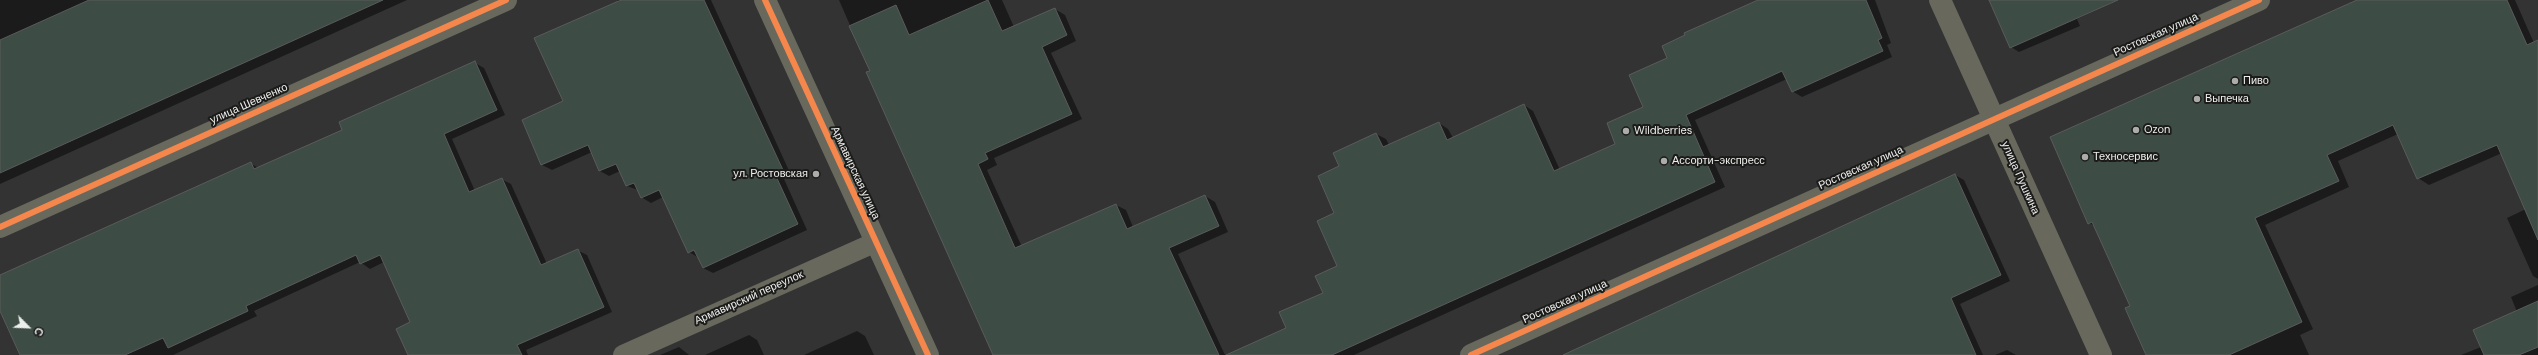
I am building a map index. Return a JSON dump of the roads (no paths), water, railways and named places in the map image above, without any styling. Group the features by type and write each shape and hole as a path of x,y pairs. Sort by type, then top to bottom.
{"street":[{"name":"улица Шевченко","path":"0,227 506,0"},
{"name":"Армавирская улица","path":"764,0 928,355"},
{"name":"улица Пушкина","path":"1940,0 2101,355"},
{"name":"Ростовская улица","path":"1471,355 2258,0"}],"lane":[{"name":"Армавирский переулок","path":"623,355 876,242"}],"place":[{"name":"Пиво","path":"2235,81"},
{"name":"Выпечка","path":"2197,99"},
{"name":"Ozon","path":"2136,130"},
{"name":"Wildberries","path":"1626,131"},
{"name":"Техносервис","path":"2085,157"},
{"name":"Ассорти-экспресс","path":"1664,161"},
{"name":"ул. Ростовская","path":"816,174"}]}
